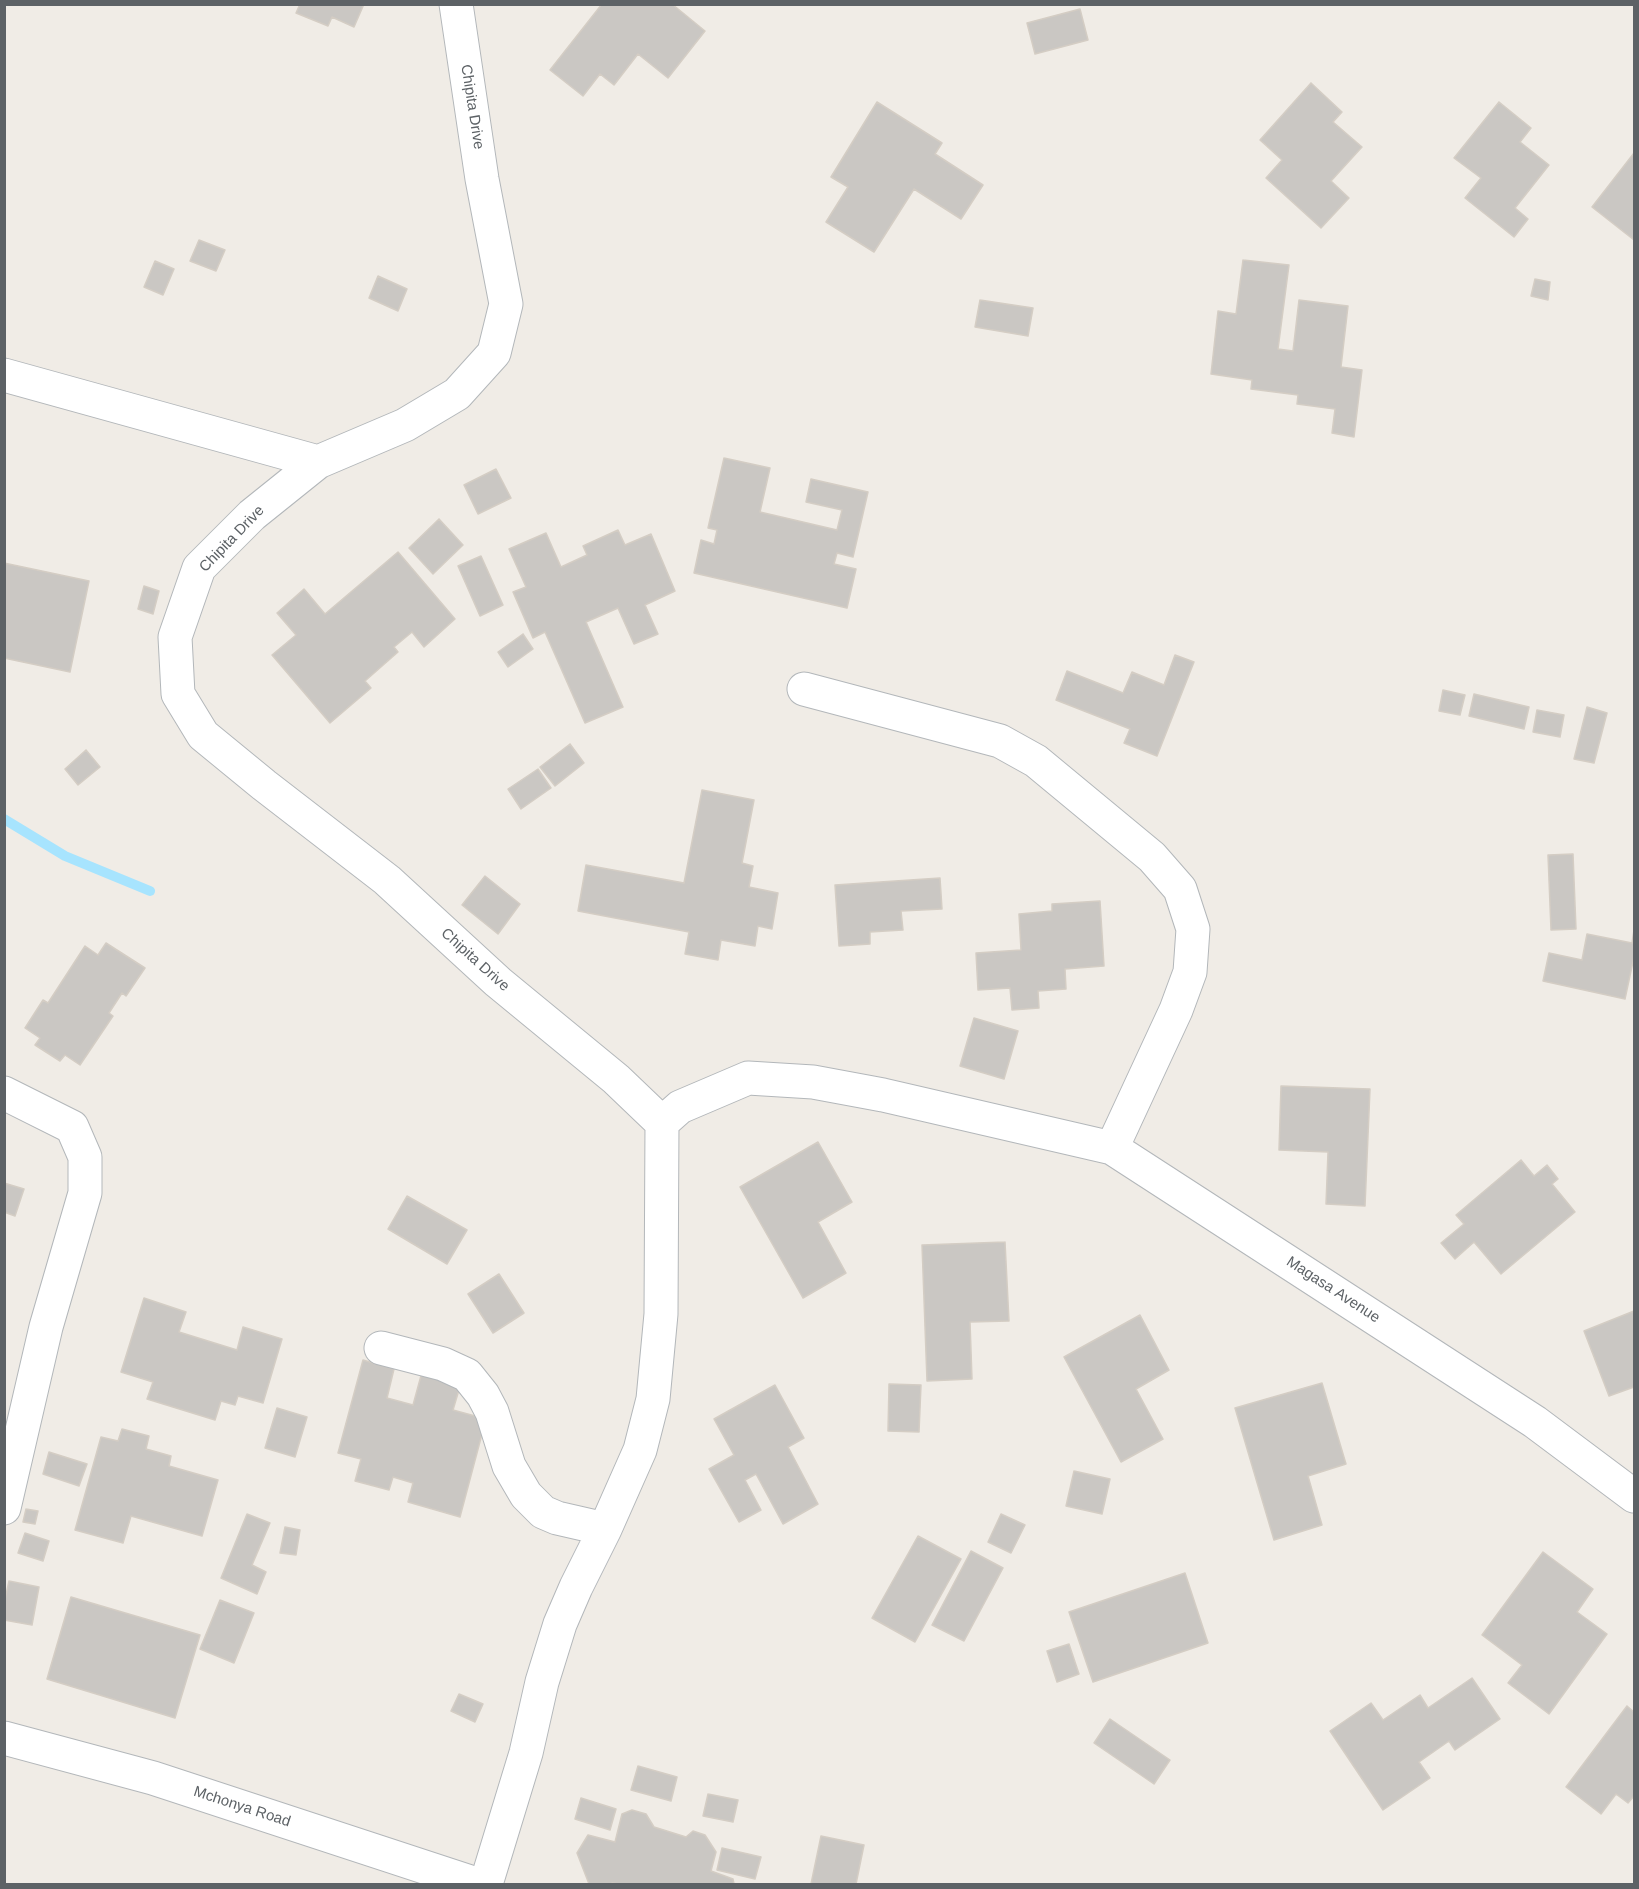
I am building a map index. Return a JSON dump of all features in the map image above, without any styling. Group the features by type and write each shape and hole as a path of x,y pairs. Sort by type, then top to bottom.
{"street":[{"name":"Chipita Drive","path":"456,4 483,179 506,304 494,353 457,394 405,425 318,462 252,515 199,568 175,637 178,694 203,735 264,786 387,880 498,982 616,1079 662,1123"},
{"path":"4,375 318,462"},
{"path":"804,689 1000,741 1036,761 1152,857 1180,890 1193,929 1190,972 1176,1010 1113,1148"},
{"name":"Magasa Avenue","path":"662,1123 680,1107 748,1078 813,1082 883,1095 1113,1148 1534,1422 1635,1496"},
{"path":"4,1093 72,1127 85,1157 85,1192 46,1327 4,1508"},
{"path":"486,1884 560,1624 640,1450 653,1399 661,1314 662,1123"},
{"path":"381,1348 443,1364 467,1375 483,1395 492,1412 509,1466 526,1495 543,1512 557,1518 605,1529"},
{"name":"Mchonya Road","path":"4,1738 153,1778 476,1884"}],"building":[{"path":"300,4 364,4 354,27 332,17 328,26 296,13"},
{"path":"602,4 672,4 705,31 668,78 638,54 614,85 600,74 583,96 550,70"},
{"path":"1080,9 1088,40 1035,54 1027,23"},
{"path":"1311,83 1342,112 1333,122 1362,147 1331,181 1349,198 1321,228 1266,178 1282,160 1260,140"},
{"path":"877,102 942,143 935,154 983,185 961,219 914,189 874,252 826,222 848,187 831,177"},
{"path":"1499,102 1531,128 1520,142 1549,165 1515,208 1528,219 1514,237 1465,198 1481,178 1454,158"},
{"path":"1634,153 1634,240 1592,207"},
{"path":"199,240 225,250 216,271 190,261"},
{"path":"1243,260 1289,265 1278,349 1293,351 1299,300 1348,306 1341,367 1362,370 1354,437 1332,433 1335,409 1297,404 1298,395 1251,389 1252,380 1211,374 1218,311 1236,314"},
{"path":"155,261 174,269 163,295 144,287"},
{"path":"378,276 407,289 398,311 369,298"},
{"path":"1535,279 1550,282 1548,300 1531,296"},
{"path":"980,300 1033,308 1028,336 975,327"},
{"path":"724,458 770,468 760,512 837,530 842,510 806,502 811,479 868,492 853,557 837,553 834,564 856,569 847,608 694,573 701,540 714,544 717,530 708,528"},
{"path":"496,469 511,498 478,514 464,485"},
{"path":"439,519 463,545 433,574 409,548"},
{"path":"618,530 625,545 651,534 675,591 645,605 658,634 634,644 618,608 586,622 623,707 585,723 545,632 533,638 513,592 526,587 509,549 546,533 561,567 587,555 583,546"},
{"path":"398,552 455,619 424,647 412,632 394,647 398,652 365,681 371,688 330,723 272,655 296,635 277,613 304,589 325,614"},
{"path":"481,556 503,605 480,616 458,566"},
{"path":"4,563 89,581 70,672 4,658"},
{"path":"144,586 159,591 153,614 138,609"},
{"path":"523,634 533,649 508,667 498,652"},
{"path":"1175,655 1194,662 1157,756 1124,743 1130,729 1056,700 1067,671 1123,693 1132,672 1164,685"},
{"path":"1443,690 1465,695 1460,715 1439,711"},
{"path":"1474,694 1529,707 1524,729 1469,716"},
{"path":"1587,707 1607,713 1594,763 1574,759"},
{"path":"1537,710 1564,715 1560,737 1533,732"},
{"path":"570,744 584,763 555,786 540,767"},
{"path":"86,750 100,767 78,785 65,769"},
{"path":"538,769 551,788 521,809 508,789"},
{"path":"702,790 754,800 742,863 753,866 749,887 778,893 772,929 758,926 755,946 721,940 718,960 685,954 689,932 578,911 586,865 684,883"},
{"path":"1573,854 1576,929 1551,930 1548,855"},
{"path":"485,876 520,904 498,934 462,905"},
{"path":"940,878 942,909 901,911 903,930 870,932 870,944 839,946 835,885"},
{"path":"1100,901 1104,966 1065,969 1066,989 1038,991 1039,1008 1012,1010 1010,988 978,990 976,953 1021,950 1019,914 1052,911 1052,904"},
{"path":"1634,930 1634,957 1625,999 1543,981 1549,953 1582,960 1587,934 1632,943"},
{"path":"106,943 145,968 126,996 122,993 109,1013 113,1016 80,1065 65,1055 60,1061 35,1045 40,1038 25,1028 43,1000 48,1003 85,946 98,955"},
{"path":"974,1018 1018,1031 1004,1079 960,1066"},
{"path":"1281,1086 1370,1089 1365,1206 1326,1204 1328,1152 1279,1150"},
{"path":"818,1142 852,1202 818,1222 846,1273 803,1298 740,1187"},
{"path":"1521,1160 1534,1176 1547,1165 1558,1179 1552,1184 1575,1212 1501,1274 1474,1242 1455,1259 1441,1243 1464,1224 1456,1215"},
{"path":"4,1183 24,1189 15,1216 4,1212"},
{"path":"407,1196 467,1230 447,1264 388,1229"},
{"path":"1005,1242 1009,1321 970,1322 972,1379 927,1381 922,1245"},
{"path":"499,1274 524,1313 493,1333 468,1294"},
{"path":"144,1298 186,1312 179,1332 237,1350 243,1327 282,1339 263,1403 238,1396 235,1405 221,1401 215,1420 147,1399 153,1382 121,1372"},
{"path":"1634,1311 1634,1387 1609,1396 1584,1331"},
{"path":"1140,1315 1169,1370 1136,1389 1163,1439 1121,1462 1064,1357"},
{"path":"363,1360 394,1369 387,1398 413,1405 422,1372 461,1383 453,1410 486,1419 460,1517 408,1502 413,1483 393,1477 389,1490 355,1481 361,1459 338,1453"},
{"path":"1322,1383 1346,1464 1308,1476 1322,1525 1274,1540 1235,1408"},
{"path":"889,1384 921,1385 919,1432 888,1431"},
{"path":"775,1385 804,1438 788,1447 818,1504 783,1524 756,1474 745,1480 761,1510 739,1522 709,1469 734,1455 714,1419"},
{"path":"277,1408 307,1417 295,1457 265,1448"},
{"path":"122,1429 149,1436 146,1449 171,1456 169,1466 218,1480 202,1536 131,1516 123,1543 75,1530 101,1437 118,1441"},
{"path":"49,1452 87,1464 79,1486 43,1474"},
{"path":"1074,1471 1110,1479 1102,1514 1066,1506"},
{"path":"26,1509 38,1511 35,1524 23,1522"},
{"path":"247,1514 270,1523 252,1565 266,1572 257,1594 221,1578"},
{"path":"1001,1514 1025,1525 1011,1553 988,1542"},
{"path":"285,1527 300,1530 296,1555 280,1553"},
{"path":"25,1533 49,1541 43,1561 18,1553"},
{"path":"918,1536 961,1559 915,1642 872,1618"},
{"path":"971,1551 1003,1568 964,1641 932,1625"},
{"path":"1543,1552 1593,1589 1577,1612 1607,1634 1549,1714 1508,1683 1522,1665 1482,1635"},
{"path":"1185,1573 1208,1643 1093,1682 1069,1612"},
{"path":"9,1581 39,1587 32,1625 4,1620 4,1604"},
{"path":"71,1597 200,1635 175,1718 47,1679"},
{"path":"220,1600 254,1613 234,1663 200,1649"},
{"path":"1069,1644 1079,1674 1057,1682 1047,1651"},
{"path":"1472,1678 1500,1719 1455,1750 1449,1741 1419,1762 1430,1778 1383,1810 1330,1731 1371,1703 1383,1720 1420,1695 1428,1708"},
{"path":"459,1694 483,1704 475,1722 451,1711"},
{"path":"1627,1706 1634,1712 1634,1796 1628,1803 1616,1794 1601,1814 1566,1787"},
{"path":"1110,1719 1170,1760 1154,1784 1094,1743"},
{"path":"638,1766 677,1777 671,1801 631,1790"},
{"path":"708,1794 738,1800 733,1822 703,1816"},
{"path":"581,1798 616,1809 610,1830 575,1819"},
{"path":"632,1810 646,1814 654,1827 686,1837 693,1831 705,1835 716,1852 711,1871 733,1879 734,1884 589,1884 577,1853 588,1835 615,1842 622,1814"},
{"path":"821,1836 864,1845 856,1884 811,1884"},
{"path":"722,1848 761,1857 755,1879 717,1870"}],"waterway":[{"path":"4,819 65,856 150,891"}]}
